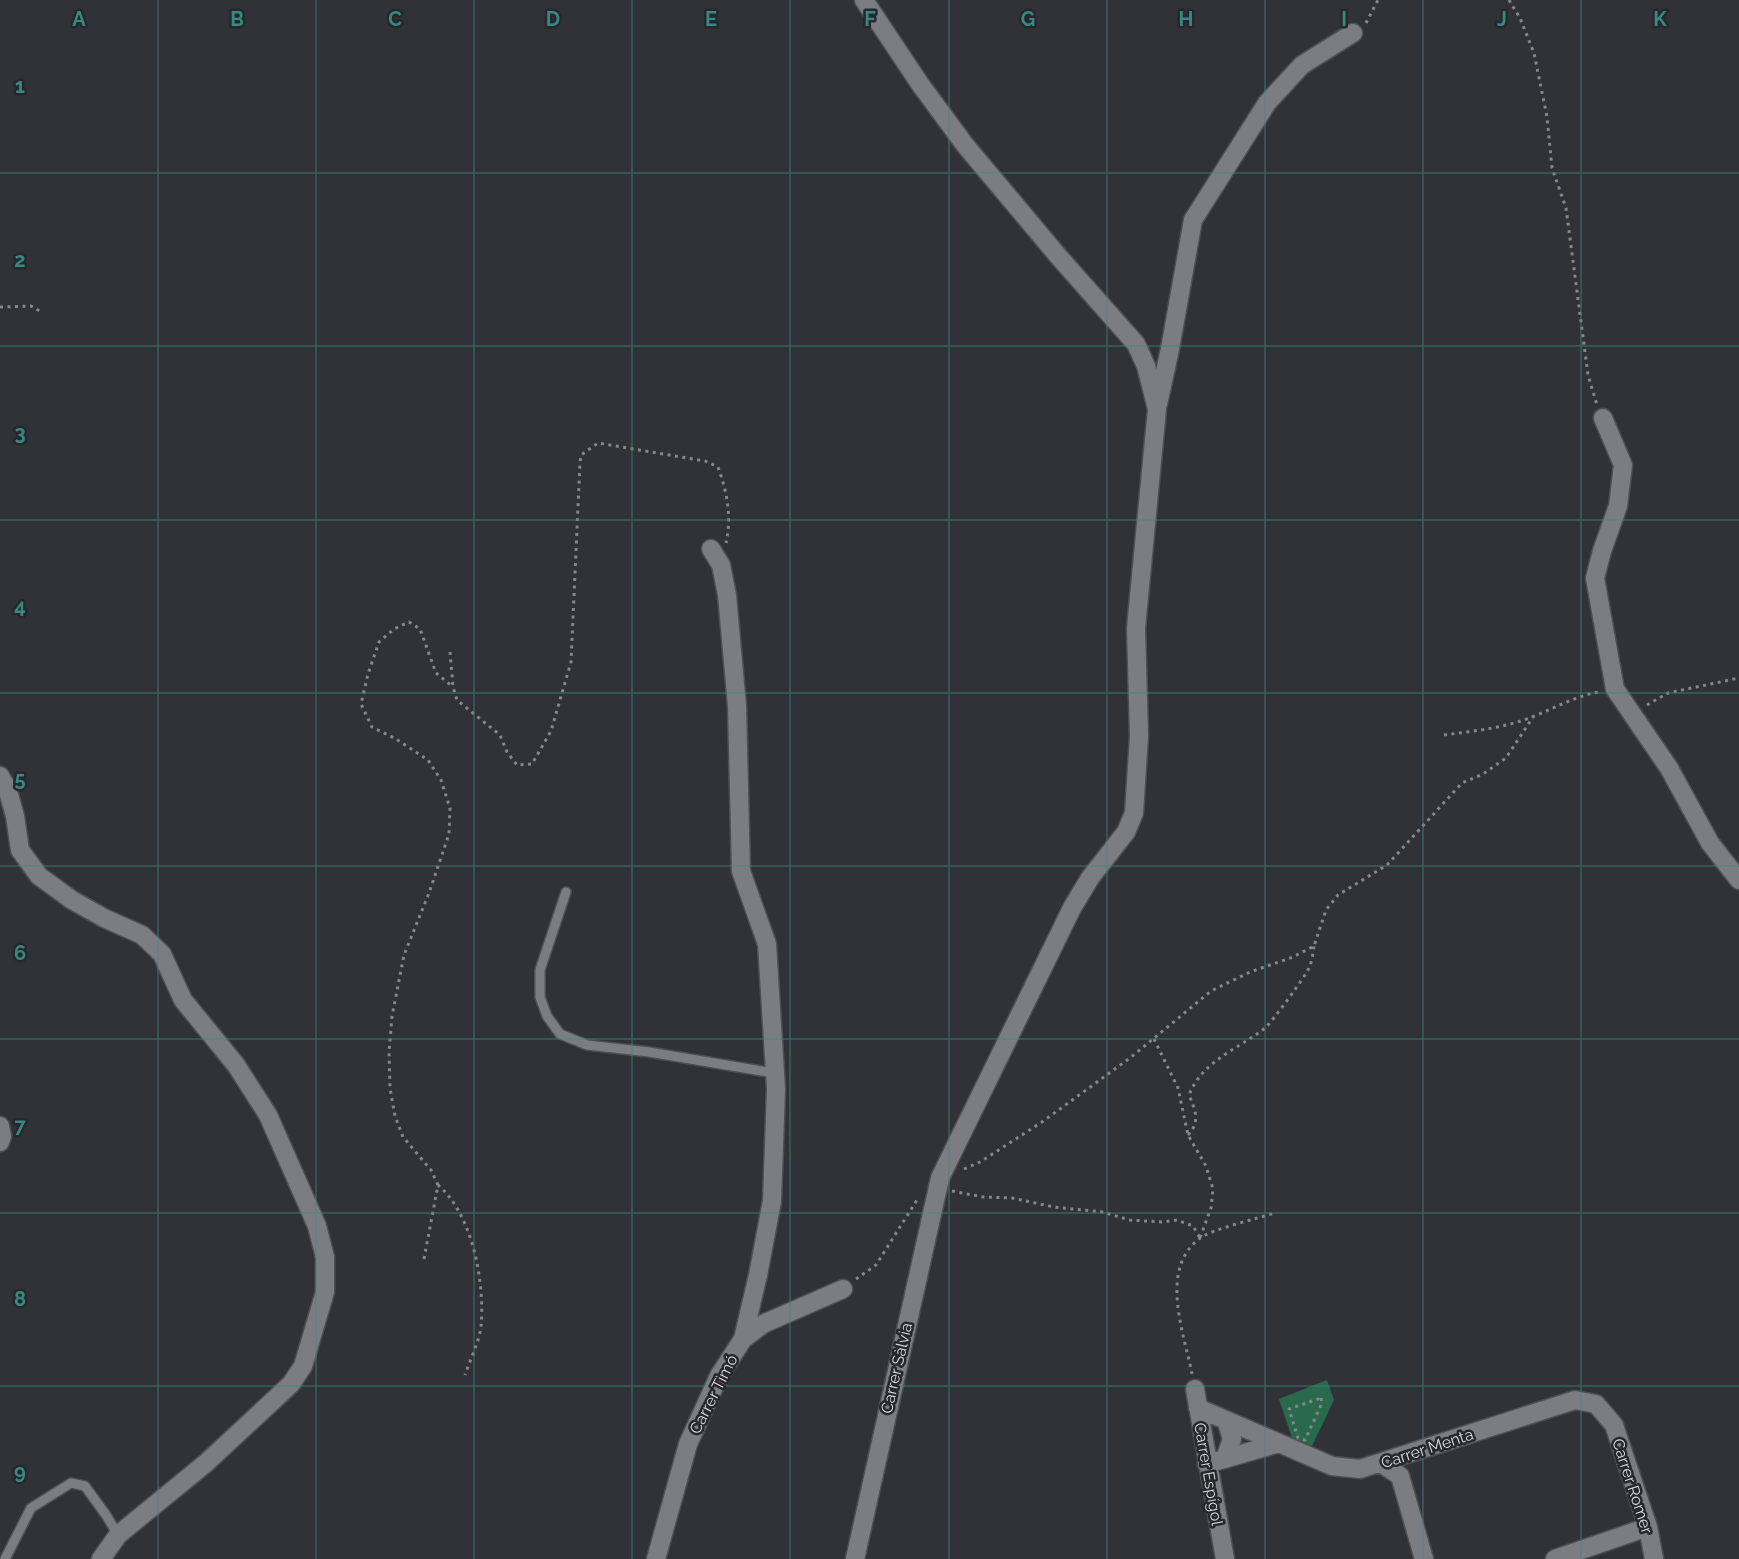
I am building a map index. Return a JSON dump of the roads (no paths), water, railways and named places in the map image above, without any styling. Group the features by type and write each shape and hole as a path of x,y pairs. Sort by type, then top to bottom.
{"street":[{"path":"864,0 914,77 965,145 1136,344 1146,366 1157,409"},
{"path":"1157,409 1193,220 1268,103 1302,65 1353,33"},
{"name":"Carrer Sàlvia","path":"855,1559 939,1181 1072,908 1090,878 1126,831 1134,813 1139,736 1136,628 1157,409"},
{"path":"1603,418 1623,465 1618,506 1595,578 1615,689 1669,768 1710,843 1739,880"},
{"path":"711,549 721,565 727,595 737,706 741,871 767,944 776,1089 771,1201 758,1275 743,1339"},
{"path":"0,776 7,788 15,816 20,850 39,876 80,904 142,935 162,954 183,1000 236,1065 268,1114 317,1226 326,1257 325,1292 303,1366 291,1384 206,1463 118,1535 101,1559"},
{"path":"0,1126 2,1136 0,1142"},
{"name":"Carrer Timó","path":"656,1559 688,1444 720,1376 743,1339 763,1324 843,1289"},
{"name":"Carrer Espígol","path":"1195,1389 1206,1464 1225,1559"},
{"name":"Carrer Menta","path":"1198,1408 1332,1466 1360,1469 1575,1400"},
{"name":"Carrer Romer","path":"1575,1400 1596,1404 1614,1425 1648,1527 1654,1559"},
{"path":"1225,1460 1232,1439 1226,1420"},
{"path":"1206,1464 1279,1443"},
{"path":"1400,1476 1418,1450"},
{"path":"1381,1463 1400,1476 1424,1559"},
{"path":"1555,1559 1648,1527"}],"lane":[{"path":"566,892 540,970 540,997 547,1016 560,1035 587,1045 649,1052 774,1073"},
{"path":"5,1559 31,1509 71,1483 85,1486 118,1535"}]}
